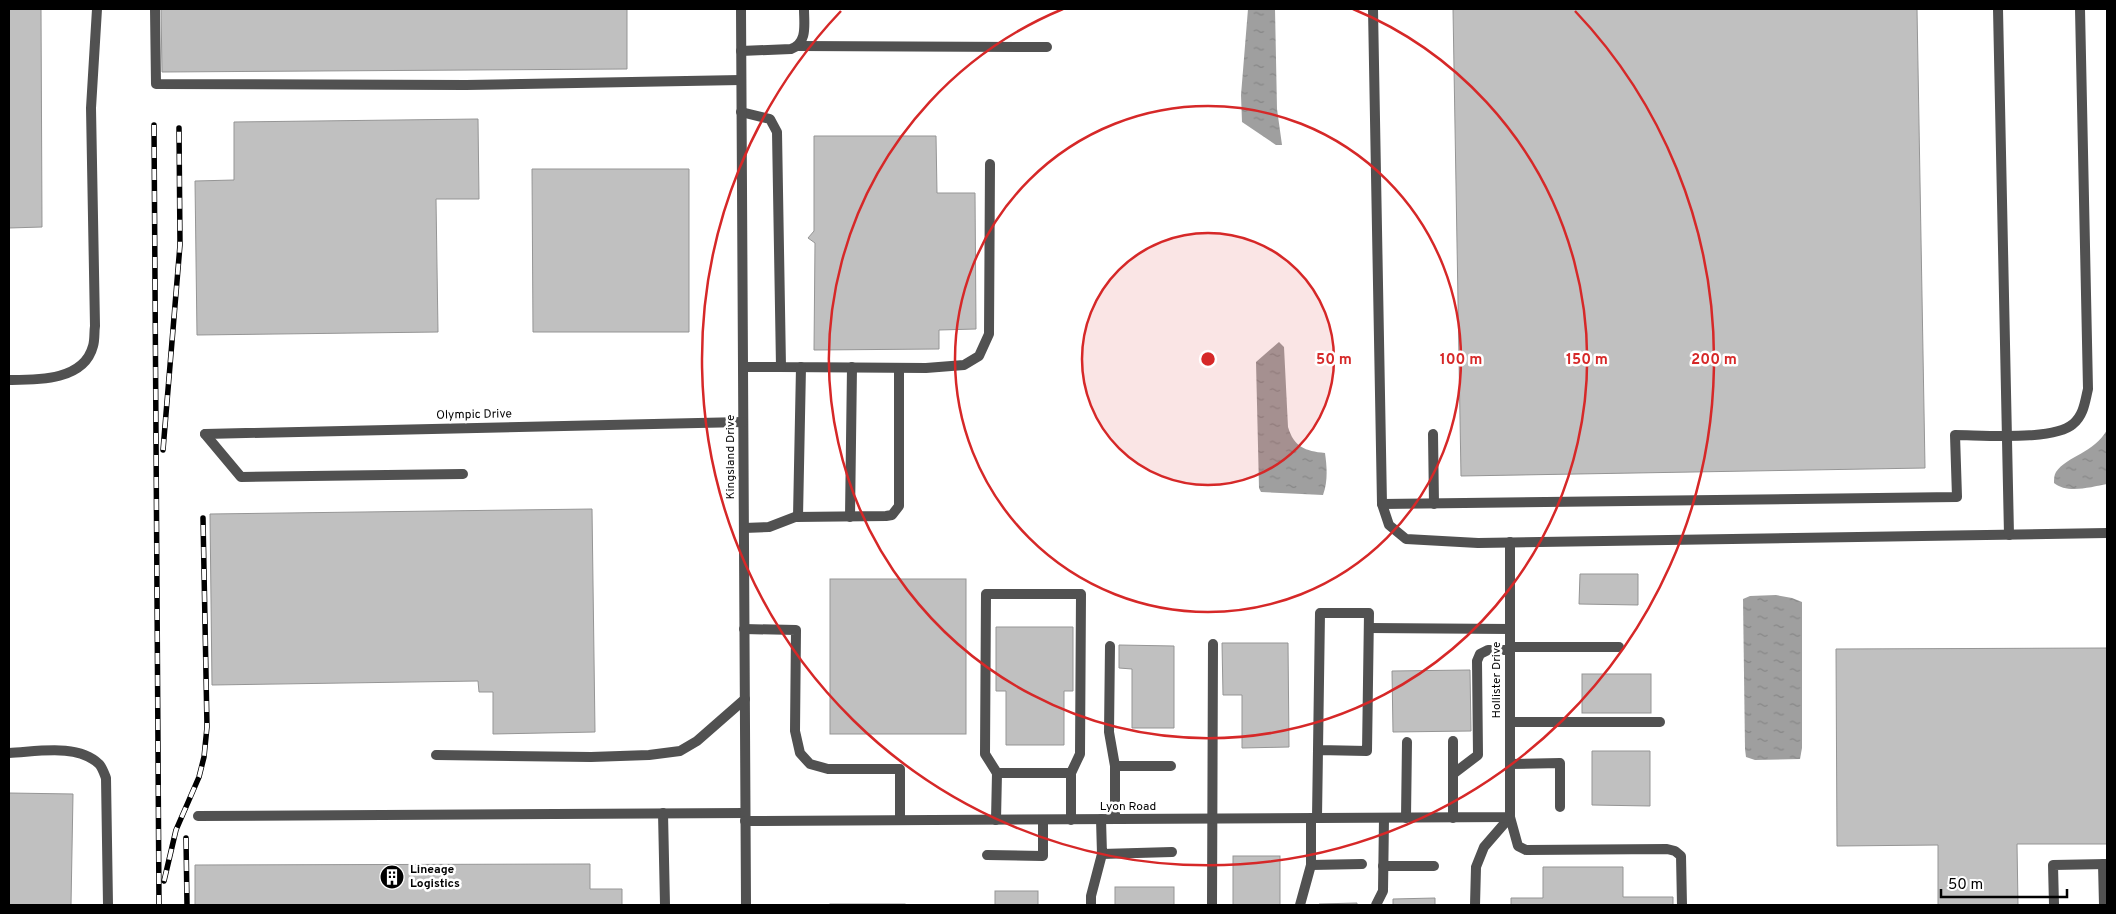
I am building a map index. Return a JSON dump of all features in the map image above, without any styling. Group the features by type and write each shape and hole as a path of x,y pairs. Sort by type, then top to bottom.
{"street":[{"path":"9,380 42,380 65,375 85,361 93,346 95,326 92,108 97,9"},
{"path":"155,9 156,84 466,85 741,80"},
{"name":"Kingsland Drive","path":"740,9 746,905"},
{"path":"798,46 802,41 804,32 804,9"},
{"path":"1374,9 1382,504 1388,525 1406,539 1510,542 2107,533"},
{"path":"1998,9 2009,535"},
{"path":"1382,504 1956,497 1955,435 2007,435 2058,432 2074,424 2083,410 2088,389 2080,9"},
{"path":"741,51 791,49 798,46 1047,47"},
{"path":"741,112 770,119 777,132 781,367"},
{"path":"743,367 926,368 964,365 979,356 989,334 990,164"},
{"path":"798,517 801,367"},
{"path":"850,517 852,367"},
{"path":"744,528 769,527 798,517 892,515 899,506 899,368"},
{"name":"Olympic Drive","path":"463,474 241,477 205,434 743,422"},
{"path":"1433,434 1434,504"},
{"name":"Hollister Drive","path":"1510,542 1510,817 1518,846 1526,850 1666,849 1674,851 1681,856 1682,905"},
{"path":"996,820 997,773 985,754 986,594 1081,594 1080,754 1071,773 1071,820"},
{"path":"1300,905 1312,865 1318,750 1320,613 1369,613 1367,751 1318,750"},
{"path":"1369,628 1510,629"},
{"path":"744,629 796,630 795,731 800,753 810,764 828,769 900,769 900,820"},
{"path":"1212,644 1212,905"},
{"path":"1110,646 1109,732 1115,766 1115,819"},
{"path":"1453,774 1478,755 1477,661 1480,654 1488,650 1510,648 1619,646"},
{"path":"436,755 591,757 649,756 680,751 697,741 744,699"},
{"path":"1510,722 1660,722"},
{"path":"1453,741 1453,818"},
{"path":"1406,818 1407,742"},
{"path":"9,753 69,751 89,757 100,765 106,778 108,905"},
{"path":"1510,764 1560,763 1560,807"},
{"path":"1115,766 1171,766"},
{"path":"997,773 1071,773"},
{"path":"664,813 665,905"},
{"name":"Lyon Road","path":"198,816 664,813 745,817 900,820 1510,817"},
{"path":"1475,905 1476,867 1484,847 1510,817"},
{"path":"1376,905 1383,891 1384,818"},
{"path":"1091,905 1091,896 1102,854 1101,819"},
{"path":"987,855 1043,856 1043,820"},
{"path":"1102,854 1172,852"},
{"path":"1312,865 1362,864"},
{"path":"2054,905 2053,865 2105,864 2104,905"},
{"path":"1384,866 1434,866"}],"water":[{"path":"1248,9 1275,9 1277,109 1282,145 1276,145 1242,122 1241,95"},
{"path":"1279,342 1284,347 1288,427 1290,434 1301,447 1325,453 1327,474 1323,495 1261,492 1259,488 1256,362"},
{"path":"2107,430 2107,484 2072,489 2054,483 2055,473 2061,467 2095,444"},
{"path":"1776,595 1802,602 1802,748 1800,759 1755,760 1746,757 1745,749 1743,599 1750,596"}],"building":[{"path":"9,9 41,9 42,227 9,228"},
{"path":"161,9 627,9 627,69 162,72"},
{"path":"1453,9 1917,9 1925,468 1461,476"},
{"path":"478,119 479,199 436,199 438,332 197,335 195,181 234,180 234,122"},
{"path":"814,136 936,136 937,193 975,193 976,329 939,330 939,349 814,350 815,243 808,238 814,231"},
{"path":"532,169 689,169 689,332 533,332"},
{"path":"592,509 595,732 493,734 493,692 479,692 478,681 212,685 210,514"},
{"path":"1580,574 1638,574 1638,605 1579,604"},
{"path":"830,579 966,579 966,734 830,734"},
{"path":"996,627 1073,627 1073,691 1064,691 1064,745 1006,745 1006,691 996,691"},
{"path":"1222,643 1288,643 1289,747 1242,748 1242,695 1223,695"},
{"path":"1119,645 1174,646 1174,728 1132,728 1132,669 1119,668"},
{"path":"2107,648 2107,844 2017,844 2018,905 1938,905 1938,845 1837,846 1836,649"},
{"path":"1470,670 1471,731 1393,732 1392,671"},
{"path":"1582,674 1651,674 1651,713 1582,713"},
{"path":"1592,751 1650,751 1650,806 1592,805"},
{"path":"9,793 73,794 71,905 9,905"},
{"path":"1233,856 1280,856 1280,905 1233,905"},
{"name":"Lineage Logistics","path":"590,864 590,889 622,889 622,905 195,905 195,865"},
{"path":"1543,867 1623,867 1623,897 1673,897 1673,905 1511,905 1511,898 1543,898"},
{"path":"1115,887 1174,887 1174,905 1115,905"},
{"path":"995,891 1038,891 1038,905 995,905"},
{"path":"1435,898 1435,905 1393,905 1393,899"},
{"path":"1357,903 1357,905 1319,905 1319,904"},
{"path":"905,904 905,905 830,905"}],"railway":[{"path":"154,125 159,905"},
{"path":"163,450 180,245 179,128"},
{"path":"164,881 176,830 199,777 204,757 207,727 203,518"},
{"path":"186,838 187,905"}],"place":[{"name":"Lineage Logistics","path":"392,877"}]}
